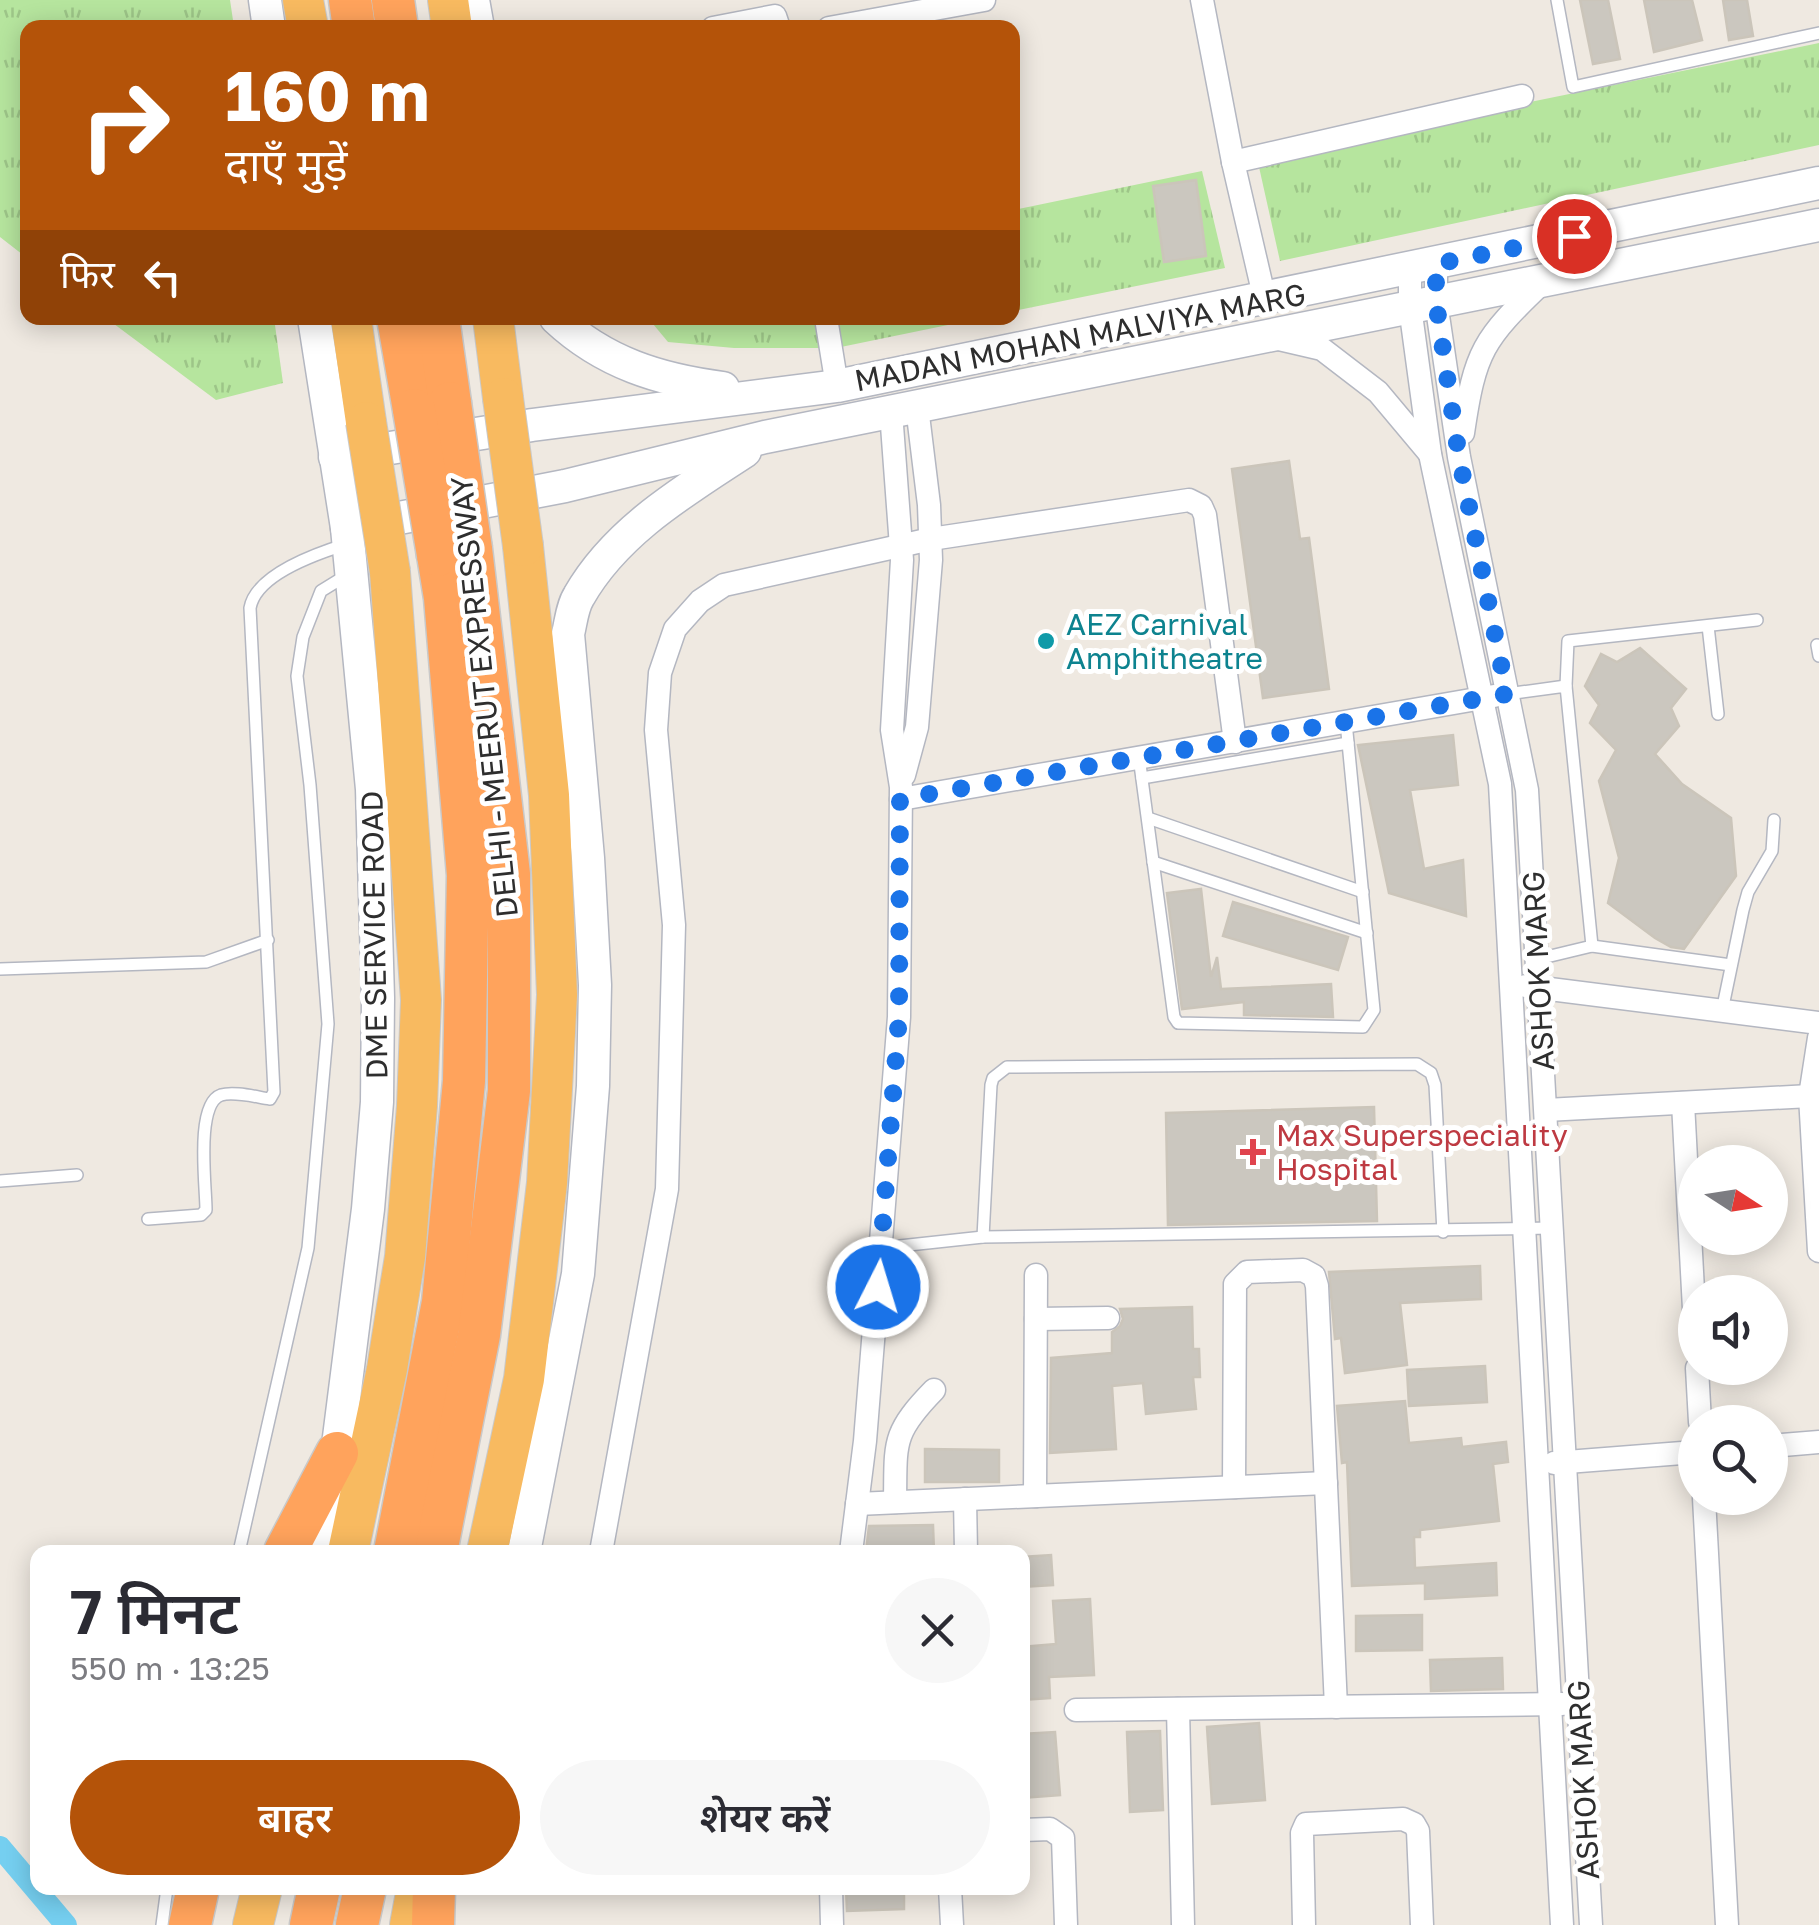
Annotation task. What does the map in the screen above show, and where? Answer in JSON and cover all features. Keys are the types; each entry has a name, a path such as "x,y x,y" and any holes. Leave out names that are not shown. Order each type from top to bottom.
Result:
{"highway":[{"path":"349,1545 387,1369 405,1257 418,1106 422,1000 390,572 352,325"},
{"name":"DELHI - MEERUT EXPRESSWAY","path":"401,325 432,406 509,874 510,1091 479,1335 437,1545"},
{"name":"DELHI - MEERUT EXPRESSWAY","path":"432,406 438,325"},
{"path":"488,1545 524,1379 548,1183 557,995 548,795 523,546 494,325"},
{"name":"DELHI - MEERUT EXPRESSWAY","path":"396,1545 443,1302 464,1082 468,875 445,598 455,552"},
{"path":"290,1545 368,1388 397,1306"},
{"path":"190,1925 196,1895"},
{"path":"254,1925 260,1895"},
{"path":"311,1925 317,1895"},
{"path":"357,1925 363,1895"},
{"path":"410,1925 416,1895"},
{"path":"433,1925 434,1895"}],"main road":[{"name":"MADAN MOHAN MALVIYA MARG","path":"335,457 532,425 837,386 1819,183"},
{"name":"MADAN MOHAN MALVIYA MARG","path":"348,548 566,486 765,437 1819,225"},
{"name":"DME SERVICE ROAD","path":"315,325 348,548 372,789 378,998 377,1102 368,1209 336,1452 319,1545"},
{"path":"564,325 596,351 622,364 677,382 772,394"},
{"path":"525,1545 578,1274 593,1086 595,985 588,858 568,634 576,599 604,562 656,510 765,437"}],"street":[{"path":"873,20 984,0"},
{"path":"1202,0 1265,300"},
{"path":"754,20 775,16 777,20"},
{"path":"1233,162 1522,96"},
{"name":"ASHOK MARG","path":"1423,267 1430,454 1500,784 1562,1925"},
{"path":"1459,457 1477,360 1498,324 1546,280"},
{"name":"ASHOK MARG","path":"1423,305 1459,457 1527,790 1591,1925"},
{"path":"827,325 837,386"},
{"path":"1266,336 1322,349 1378,392 1430,454"},
{"path":"901,793 917,728 931,539 904,409"},
{"path":"851,1545 899,1017 901,793 892,730 902,560 904,409"},
{"path":"603,1545 666,1189 674,925 656,730 660,674 675,630 700,600 724,585 931,539 1188,500 1196,502 1205,515 1234,742"},
{"path":"901,793 1141,768 1234,742 1281,744 1507,694"},
{"path":"1512,984 1819,1023"},
{"path":"1819,1038 1810,1096 1819,1251"},
{"path":"1546,1110 1810,1096"},
{"path":"1683,1102 1692,1275"},
{"path":"1234,1487 1236,1280 1247,1272 1303,1270 1316,1281 1336,1707"},
{"path":"1035,1496 1036,1275"},
{"path":"1036,1319 1108,1318"},
{"path":"895,1502 899,1434 908,1417 934,1390"},
{"path":"1788,1445 1819,1442"},
{"path":"1538,1462 1678,1453"},
{"path":"857,1504 1326,1483"},
{"path":"965,1499 966,1545"},
{"path":"1705,1515 1727,1925"},
{"path":"1076,1710 1578,1704"},
{"path":"1178,1709 1183,1925"},
{"path":"1304,1925 1302,1833 1306,1824 1403,1820 1414,1824 1418,1831 1422,1925"},
{"path":"1030,1830 1055,1830 1064,1838 1066,1925"},
{"path":"831,1895 832,1925"},
{"path":"950,1895 952,1925"}],"lane":[{"path":"1557,0 1572,87 1819,33"},
{"path":"148,1219 201,1215 206,1210 205,1119 210,1102 223,1094 270,1099 274,1092 252,598 287,568 313,554 348,548"},
{"path":"241,1545 308,1248 328,1024 310,785 297,676 304,637 322,591 348,548"},
{"path":"1592,946 1566,686 1568,641 1757,620"},
{"path":"1708,626 1718,714"},
{"path":"1507,694 1566,686"},
{"path":"1281,744 1141,768 1174,1017 1184,1025 1363,1027 1374,1010 1347,732"},
{"path":"1148,818 1363,892"},
{"path":"1722,1011 1748,892 1772,851 1774,820"},
{"path":"1153,862 1366,933"},
{"path":"0,969 206,962 268,940"},
{"path":"1538,960 1592,946 1731,965"},
{"path":"983,1238 993,1078 1007,1067 1026,1066 1417,1064 1432,1074 1435,1085 1443,1232"},
{"path":"0,1181 77,1175"},
{"path":"881,1248 983,1238 1552,1228"},
{"path":"162,1925 167,1895"}],"green space":[{"path":"0,0 230,0 233,20 20,20 20,253 0,237"},
{"path":"1819,43 1819,145 1280,261 1257,158"},
{"path":"1202,171 1225,268 1020,310 1020,209"},
{"path":"115,325 275,325 283,383 216,400"},
{"path":"654,325 948,325 836,348 734,348 668,342"}],"building":[{"path":"1580,0 1608,0 1620,59 1593,64"},
{"path":"1644,0 1692,0 1702,40 1654,52"},
{"path":"1723,0 1747,0 1753,36 1729,40"},
{"path":"1196,180 1206,256 1164,262 1153,186"},
{"path":"1289,461 1300,539 1309,538 1329,689 1263,698 1232,469"},
{"path":"1640,648 1686,689 1671,708 1679,726 1655,754 1682,784 1731,818 1736,876 1684,949 1655,938 1608,903 1619,858 1599,781 1616,750 1590,723 1599,705 1585,686 1601,654 1617,662"},
{"path":"1453,735 1458,785 1410,790 1424,869 1463,860 1466,916 1389,893 1358,745"},
{"path":"1201,889 1211,977 1217,957 1221,989 1331,984 1333,1017 1244,1015 1244,1002 1182,1009 1167,893"},
{"path":"1233,902 1348,937 1338,970 1223,936"},
{"path":"1374,1107 1377,1221 1168,1225 1166,1113"},
{"path":"1480,1266 1481,1299 1400,1303 1407,1365 1345,1373 1341,1338 1335,1339 1329,1272"},
{"path":"1192,1307 1193,1349 1199,1349 1200,1377 1193,1377 1196,1409 1146,1414 1143,1383 1112,1386 1116,1449 1050,1453 1051,1358 1112,1353 1112,1332 1123,1319 1120,1309"},
{"path":"1485,1366 1487,1402 1409,1406 1407,1370"},
{"path":"1405,1401 1409,1443 1461,1438 1462,1447 1506,1442 1508,1462 1493,1464 1499,1521 1420,1530 1420,1537 1414,1537 1415,1568 1496,1563 1497,1595 1425,1599 1425,1583 1352,1586 1347,1462 1342,1463 1337,1406"},
{"path":"925,1449 999,1450 999,1482 925,1482"},
{"path":"933,1525 934,1545 867,1545 869,1526"},
{"path":"1051,1555 1053,1585 1030,1586 1030,1556"},
{"path":"1090,1599 1094,1675 1049,1677 1050,1698 1030,1699 1030,1646 1056,1644 1053,1601"},
{"path":"1422,1615 1422,1650 1356,1651 1356,1616"},
{"path":"1502,1658 1503,1689 1431,1691 1430,1660"},
{"path":"1259,1723 1265,1800 1212,1804 1207,1727"},
{"path":"1160,1731 1163,1810 1130,1812 1127,1732"},
{"path":"1055,1732 1060,1795 1030,1797 1030,1734"},
{"path":"846,1895 904,1895 904,1909 847,1911"}],"waterway":[{"path":"0,1847 30,1882"},
{"path":"41,1895 66,1925"}],"place":[{"name":"AEZ Carnival Amphitheatre","path":"1046,641"},
{"name":"Max Superspeciality Hospital","path":"1253,1152"}],"route":[{"path":"878,1287 899,1017 900,799 1507,694 1459,457 1436,302 1436,264 1574,236"}]}
